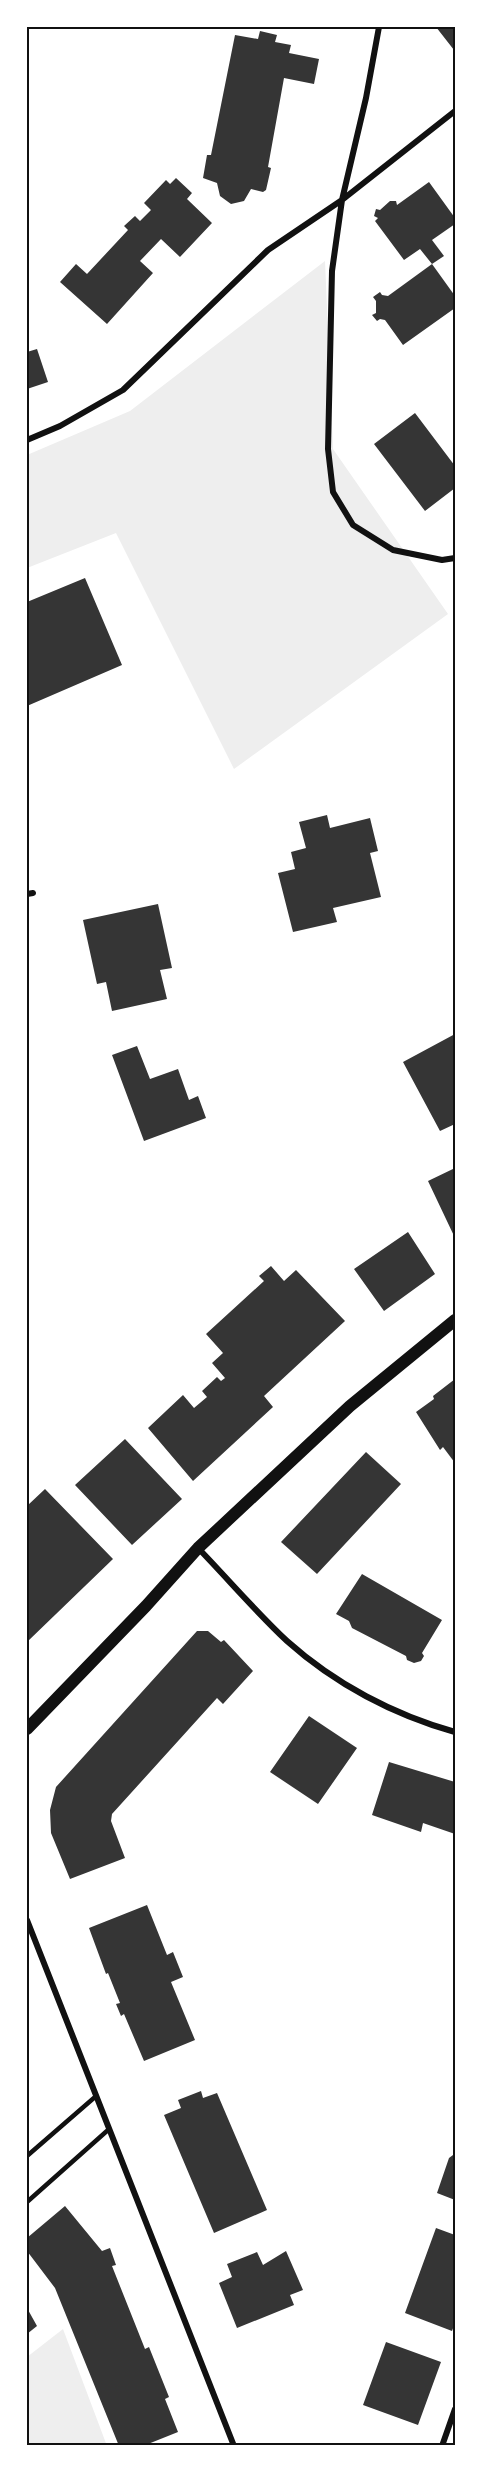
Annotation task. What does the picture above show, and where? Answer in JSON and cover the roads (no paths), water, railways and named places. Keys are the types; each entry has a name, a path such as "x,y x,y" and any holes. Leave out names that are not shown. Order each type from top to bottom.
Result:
{"main road":[{"path":"27,1729 146,1606 198,1548 350,1406 455,1320"}],"street":[{"path":"379,27 366,98 342,200 332,271 328,448 333,492 353,525 393,550 442,560 455,558"},
{"path":"27,440 60,426 123,390 268,250 342,200 455,111"},
{"path":"198,1548 287,1640 326,1672 372,1700 455,1732"},
{"path":"27,1920 234,2446"},
{"path":"442,2446 455,2409"}],"lane":[{"path":"27,2156 95,2097"},
{"path":"27,2202 108,2130"}]}
